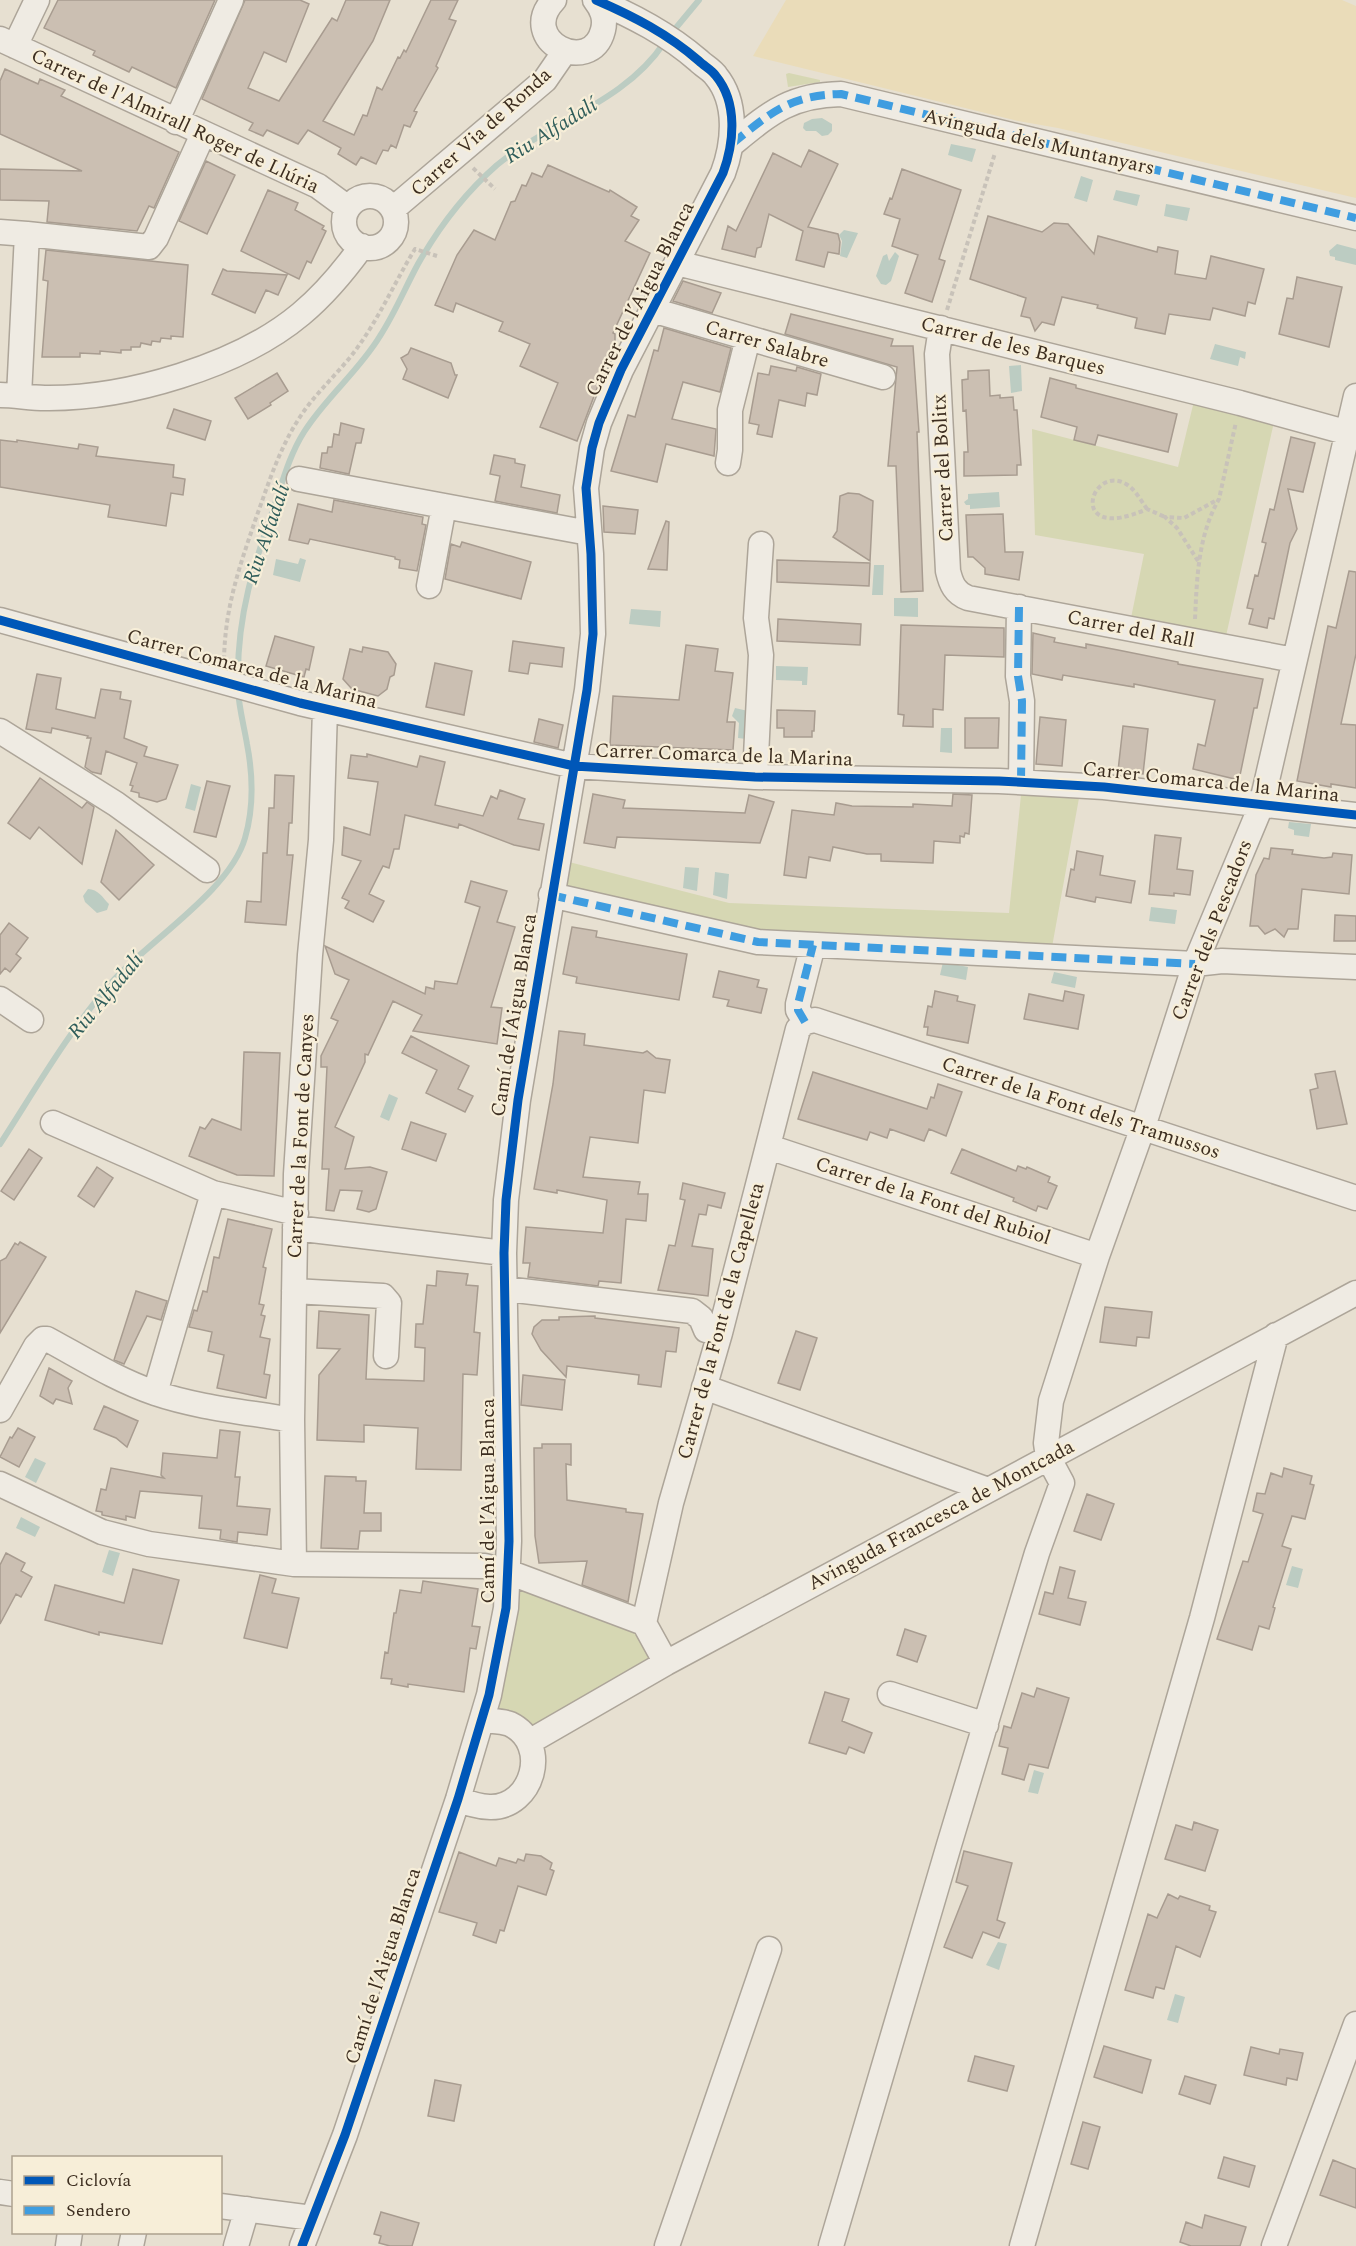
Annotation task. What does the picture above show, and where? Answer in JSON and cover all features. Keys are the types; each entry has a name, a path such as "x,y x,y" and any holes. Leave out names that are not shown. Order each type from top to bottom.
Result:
{"street":[{"path":"8,42 37,0"},
{"path":"176,122 231,0"},
{"path":"554,0 548,6 544,16 544,27 553,44 565,51 580,52 589,49 621,19"},
{"name":"Carrer de l’Aigua Blanca","path":"574,766 587,690 593,634 586,488 599,423 621,370 723,173 732,144 731,116 724,89 716,76 683,47 653,28 621,19 595,0"},
{"name":"Carrer de l'Almirall Roger de Llúria","path":"8,42 203,135 318,186 348,207"},
{"name":"Carrer Via de Ronda","path":"393,209 545,80 565,51"},
{"name":"Avinguda dels Muntanyars","path":"732,144 777,109 791,102 818,95 841,94 1356,218"},
{"path":"0,232 149,247 156,238 203,135"},
{"path":"371,196 387,202 393,209 395,229 388,240 375,247 362,246 350,237 345,227 348,207 362,197 371,196"},
{"path":"27,234 10,395 45,398 113,392 162,381 224,360 272,334 300,315 332,284 362,246"},
{"name":"Carrer de les Barques","path":"677,263 1352,433"},
{"name":"Carrer Salabre","path":"652,310 883,377"},
{"name":"Carrer del Bolitx","path":"941,328 937,354 948,571 951,585 962,596 968,598"},
{"path":"728,463 731,444 730,410 748,338"},
{"name":"Carrer dels Pescadors","path":"1049,1457 1046,1443 1051,1401 1097,1256 1143,1127 1195,964 1261,806 1294,660 1352,433 1356,396"},
{"path":"299,479 589,533"},
{"path":"429,586 444,506"},
{"path":"755,777 761,655 756,618 761,544"},
{"name":"Carrer del Rall","path":"968,598 1294,660"},
{"path":"1019,607 1018,676 1022,701 1021,782"},
{"name":"Carrer Comarca de la Marina","path":"0,620 300,703 574,766 755,777 1021,782 1104,786 1261,806 1356,815"},
{"name":"Carrer de la Font de Canyes","path":"294,1564 292,1420 296,1174 321,840 325,709"},
{"path":"0,731 116,804 207,870"},
{"name":"Camí de l’Aigua Blanca","path":"302,2246 345,2135 458,1799 483,1720 506,1608 508,1572 504,1253 509,1165 551,895 574,766"},
{"path":"551,895 750,941 1195,964 1222,961 1356,967"},
{"path":"805,1023 798,1010 798,1005 813,945"},
{"path":"0,999 31,1020"},
{"name":"Carrer de la Font dels Tramussos","path":"805,1023 815,1020 1356,1198"},
{"name":"Carrer de la Font de la Capelleta","path":"644,1623 671,1503 720,1333 798,1029 805,1023"},
{"path":"53,1123 213,1193 295,1221 504,1253"},
{"name":"Carrer de la Font del Rubiol","path":"769,1147 1097,1256"},
{"path":"155,1393 213,1193"},
{"path":"506,1289 692,1311 701,1318 706,1330 720,1333"},
{"path":"294,1291 383,1296 389,1303 386,1356"},
{"name":"Avinguda Francesca de Montcada","path":"529,1742 666,1663 1356,1293"},
{"path":"1022,2246 1199,1629 1276,1335"},
{"path":"0,1410 36,1346 43,1339 47,1339 110,1373 155,1393 292,1420"},
{"path":"704,1387 988,1490"},
{"path":"831,2246 1037,1553 1062,1483 1049,1457"},
{"path":"0,1484 82,1523 122,1538 149,1544 294,1564 485,1566 508,1572 644,1623 666,1663"},
{"path":"890,1694 986,1725"},
{"path":"458,1799 491,1808 506,1804 519,1797 528,1785 533,1771 533,1756 529,1742 520,1731 509,1724 483,1720"},
{"path":"667,2246 769,1948"},
{"path":"1274,2246 1356,2024"},
{"path":"222,2206 312,2218"},
{"path":"236,2246 247,2209"}],"path":[{"path":"941,328 1002,133"},
{"path":"470,166 495,189"},
{"path":"415,249 437,256"},
{"path":"1193,640 1198,562 1204,533 1218,499 1240,403"},
{"path":"1147,509 1123,519 1109,520 1099,515 1094,509 1092,500 1094,492 1109,482 1118,481 1127,484 1135,491 1147,509 1165,517 1178,528 1198,562"},
{"path":"1165,517 1185,518 1208,507 1218,499"}],"green space":[{"path":"786,74 820,80 820,82 788,87"},
{"path":"1194,401 1274,422 1226,636 1131,618 1144,554 1035,535 1032,429 1178,467"},
{"path":"1021,795 1079,798 1052,947 762,936 564,891 569,862 729,903 1009,913"},
{"path":"510,1575 642,1624 663,1662 530,1739 487,1717"}],"sand":[{"path":"786,0 1342,0 1356,6 1356,198 1058,128 1018,121 753,56"}],"shaded area":[{"path":"822,118 832,124 832,131 828,135 822,136 816,131 806,131 803,128 804,123"},
{"path":"951,144 976,149 972,162 948,155"},
{"path":"1081,176 1093,180 1087,202 1074,198"},
{"path":"1116,190 1140,195 1137,206 1113,200"},
{"path":"1166,204 1190,208 1187,221 1164,216"},
{"path":"844,230 858,233 847,258 840,256 842,241 839,235"},
{"path":"1337,244 1356,249 1356,265 1335,260 1335,257 1330,256 1329,251"},
{"path":"895,252 899,256 891,281 886,285 881,284 876,276 883,256 887,254 889,261"},
{"path":"1215,344 1246,352 1245,359 1240,357 1238,366 1210,359"},
{"path":"1021,365 1022,391 1011,393 1009,366"},
{"path":"999,492 1000,507 970,509 970,505 964,502 968,499 968,494"},
{"path":"300,558 306,560 300,582 273,575 276,559 298,564"},
{"path":"874,565 884,565 883,595 872,595"},
{"path":"894,598 918,598 918,617 894,616"},
{"path":"631,609 661,611 660,627 629,624"},
{"path":"776,666 808,667 807,685 802,685 802,681 776,680"},
{"path":"735,708 748,711 746,739 738,738 739,723 732,716"},
{"path":"941,728 952,728 952,753 940,752"},
{"path":"191,784 201,787 195,811 185,808"},
{"path":"1289,822 1311,824 1309,837 1294,835 1294,830 1288,828"},
{"path":"685,867 699,868 697,891 683,888"},
{"path":"715,872 729,874 727,899 713,895"},
{"path":"88,889 95,890 109,904 107,910 97,913 85,902 83,896"},
{"path":"1151,907 1177,910 1175,924 1149,921"},
{"path":"943,962 968,967 966,980 940,975"},
{"path":"1054,972 1077,977 1075,988 1051,983"},
{"path":"389,1094 398,1098 389,1121 380,1117"},
{"path":"35,1458 46,1463 36,1483 25,1477"},
{"path":"21,1517 40,1527 35,1537 16,1528"},
{"path":"109,1550 120,1553 113,1576 102,1572"},
{"path":"1292,1566 1303,1569 1298,1588 1286,1585"},
{"path":"1034,1770 1044,1773 1038,1794 1028,1792"},
{"path":"998,1942 1007,1944 999,1970 986,1965"},
{"path":"1175,1994 1185,1997 1178,2023 1167,2020"}],"building":[{"path":"58,0 215,0 176,88 132,67 129,72 93,55 95,51 44,28"},
{"path":"245,0 300,0 309,4 286,62 264,52 248,88 279,101 332,18 337,21 346,0 390,0 373,41 323,121 354,135 363,115 367,116 377,87 382,90 398,57 400,58 404,50 406,52 431,0 458,0 449,19 456,21 436,66 438,68 414,111 417,112 410,127 404,125 396,148 391,145 388,151 383,150 376,164 361,157 356,165 338,154 341,148 308,130 298,144 267,130 263,136 249,130 253,123 202,99"},
{"path":"5,69 38,84 40,79 65,90 61,96 179,152 154,208 149,206 137,231 47,222 49,201 0,200 0,169 82,171 0,134 0,81"},
{"path":"809,150 838,164 808,227 838,234 839,254 828,252 824,267 796,260 803,231 769,214 761,247 757,248 755,257 722,249 728,226 736,231 773,153 801,167"},
{"path":"206,161 235,175 207,234 179,221"},
{"path":"548,165 609,192 610,190 637,207 631,216 639,220 625,241 650,253 613,333 615,341 577,441 540,427 558,383 520,366 530,344 499,331 503,322 456,303 453,312 435,305 457,255 474,230 495,240 511,202 515,201 522,185 526,186 532,173 542,177"},
{"path":"902,169 961,190 939,259 945,261 932,302 905,293 918,255 892,246 900,219 884,214 890,198 892,199"},
{"path":"268,190 298,203 295,210 324,226 322,229 326,231 311,263 307,261 299,279 241,251"},
{"path":"988,216 1042,232 1054,223 1068,224 1094,254 1098,236 1157,252 1158,247 1178,251 1175,274 1206,279 1211,256 1264,269 1255,304 1248,302 1245,316 1213,308 1210,320 1169,314 1165,334 1135,328 1137,318 1097,308 1098,305 1062,297 1054,325 1042,322 1035,331 1030,318 1021,316 1026,298 970,279"},
{"path":"46,250 188,265 183,337 161,338 160,342 152,341 151,345 141,343 140,347 121,350 121,353 100,351 100,354 80,353 80,357 42,357 48,281 43,280"},
{"path":"223,269 287,275 278,295 266,290 255,313 212,294"},
{"path":"1297,277 1342,287 1329,347 1279,334 1287,298 1293,299"},
{"path":"683,281 721,293 712,313 673,301"},
{"path":"791,314 893,339 891,346 913,346 919,432 917,432 923,591 901,592 896,466 888,466 897,367 785,334"},
{"path":"664,328 731,348 720,392 683,382 672,419 716,429 714,456 666,444 657,482 611,471 628,415 635,417 654,350 658,351"},
{"path":"411,348 451,363 457,375 448,398 403,379 407,369 401,358 408,354"},
{"path":"771,366 796,371 797,367 821,374 817,395 807,393 805,406 779,400 772,437 757,434 759,425 749,423 758,373 769,375"},
{"path":"989,370 990,396 1013,397 1014,410 1017,410 1021,465 1017,465 1017,475 964,476 964,452 968,452 962,380 968,379 968,371"},
{"path":"277,373 288,391 248,419 235,398"},
{"path":"1050,378 1076,385 1076,388 1177,414 1168,452 1098,435 1095,445 1074,440 1077,427 1041,417"},
{"path":"174,409 211,421 205,440 167,428"},
{"path":"341,423 364,429 361,443 356,443 349,474 320,468 322,453 327,453 328,447 332,447 334,434 339,435"},
{"path":"1291,437 1315,443 1303,492 1288,489 1297,529 1290,543 1274,619 1269,618 1267,628 1249,624 1253,609 1247,608 1255,575 1258,576 1266,543 1262,542 1270,509 1274,510"},
{"path":"0,440 17,442 17,440 78,449 79,444 98,447 96,456 174,465 173,477 185,479 183,495 171,493 166,526 108,517 110,505 0,487"},
{"path":"494,455 515,459 515,463 525,465 521,487 560,495 557,513 495,501 500,476 490,474"},
{"path":"848,493 859,494 873,501 870,561 833,537 837,531 840,496"},
{"path":"334,500 423,517 422,524 426,525 417,571 399,568 400,560 395,557 310,539 308,544 289,540 298,504 332,512"},
{"path":"603,506 638,510 635,534 604,532"},
{"path":"1003,514 1005,552 1023,552 1019,580 985,574 985,568 973,557 968,557 966,515"},
{"path":"666,521 669,522 667,570 648,569"},
{"path":"462,542 531,562 521,599 445,579 451,544 460,547"},
{"path":"777,560 870,563 869,586 777,582"},
{"path":"1349,571 1356,572 1356,654 1341,724 1356,725 1356,788 1331,784 1331,787 1297,781 1328,626 1336,628"},
{"path":"778,619 861,624 860,645 777,641"},
{"path":"901,625 1004,628 1004,657 945,655 943,710 933,709 933,727 903,726 904,715 898,714"},
{"path":"1033,633 1055,638 1054,642 1086,648 1086,644 1263,679 1257,708 1254,708 1239,780 1193,769 1198,744 1205,746 1215,700 1134,684 1134,687 1063,675 1062,680 1032,674"},
{"path":"275,636 314,647 309,670 306,669 304,677 266,666"},
{"path":"513,641 564,648 562,667 530,663 528,674 509,671"},
{"path":"686,645 718,649 715,671 733,673 727,722 735,722 733,750 610,745 613,696 679,700"},
{"path":"363,647 388,652 396,664 394,675 390,677 387,689 378,696 352,689 343,679 350,649 362,652"},
{"path":"435,663 472,671 464,715 426,707"},
{"path":"37,674 61,678 56,709 95,718 101,689 121,692 120,699 131,701 124,738 147,747 144,756 178,765 166,799 157,802 139,797 139,793 131,791 133,786 130,785 137,763 106,751 101,774 85,767 91,738 87,738 88,736 52,728 51,733 26,729"},
{"path":"777,710 815,711 812,737 784,737 784,728 777,728"},
{"path":"1040,717 1066,720 1062,766 1036,764"},
{"path":"965,718 999,718 998,748 965,748"},
{"path":"539,719 563,725 558,748 534,742"},
{"path":"1123,726 1148,729 1143,774 1118,771"},
{"path":"367,754 417,767 420,756 445,762 435,805 483,816 491,796 497,799 500,790 525,799 518,819 544,824 539,850 514,845 459,824 458,828 405,815 399,849 394,849 389,868 383,866 369,894 384,901 373,922 345,908 349,901 342,898 361,861 342,855 344,827 370,835 378,782 348,778 351,755 367,757"},
{"path":"275,775 294,776 292,823 289,823 287,855 293,855 286,925 245,922 247,901 261,902 263,853 267,853 269,808 274,808"},
{"path":"40,778 82,808 87,802 94,807 82,864 39,827 30,839 8,823"},
{"path":"207,781 230,786 216,837 194,832"},
{"path":"593,794 625,800 623,808 745,813 749,795 774,802 760,843 617,837 615,848 584,843"},
{"path":"953,794 972,795 969,834 965,833 964,837 960,836 960,843 934,841 933,863 881,861 881,854 867,854 833,847 830,861 809,857 806,878 784,875 792,810 834,815 836,803 852,806 913,807 913,804 952,806"},
{"path":"116,830 154,865 119,900 101,882"},
{"path":"1155,835 1181,838 1177,869 1193,871 1190,895 1149,894"},
{"path":"1271,848 1293,850 1292,854 1324,858 1332,857 1333,853 1352,855 1349,894 1302,889 1298,929 1288,929 1284,937 1275,929 1265,934 1258,926 1250,926 1256,875 1264,858 1269,859"},
{"path":"1077,851 1103,856 1100,875 1135,881 1131,903 1096,897 1095,902 1066,896"},
{"path":"471,881 507,891 497,922 515,927 491,1007 502,1008 497,1044 413,1031 422,1015 393,1001 368,1055 365,1054 365,1062 335,1127 354,1137 345,1169 370,1167 387,1172 376,1209 369,1212 357,1209 362,1191 340,1190 334,1211 326,1210 329,1169 322,1169 327,1067 321,1067 321,1056 338,1021 331,1018 349,980 335,974 325,946 425,994 426,987 434,989 435,981 457,984 480,907 465,902"},
{"path":"1335,915 1356,916 1356,941 1334,941"},
{"path":"9,923 28,938 16,954 21,958 10,972 5,968 0,974 0,935"},
{"path":"572,927 597,931 596,937 687,954 679,1000 576,983 577,977 563,974"},
{"path":"719,971 759,980 757,987 767,989 761,1013 727,1006 729,1000 713,997"},
{"path":"935,991 958,996 957,1001 975,1005 968,1043 927,1035 928,1027 924,1027 928,1006 932,1007"},
{"path":"1065,991 1084,995 1078,1029 1024,1019 1029,994 1063,1001"},
{"path":"559,1031 585,1034 584,1045 643,1053 647,1051 656,1058 670,1060 665,1093 644,1090 638,1143 590,1137 583,1177 640,1182 638,1194 648,1194 646,1221 626,1219 621,1283 599,1281 598,1286 528,1277 530,1263 523,1263 526,1227 603,1233 607,1200 557,1190 557,1193 534,1189 553,1084"},
{"path":"411,1036 469,1066 458,1089 473,1096 465,1112 426,1093 437,1070 402,1053"},
{"path":"244,1052 280,1053 274,1176 237,1175 189,1156 200,1127 205,1129 212,1119 241,1130"},
{"path":"1335,1071 1347,1124 1317,1129 1310,1090 1318,1088 1315,1074"},
{"path":"813,1072 927,1109 931,1097 934,1098 938,1084 962,1092 946,1136 929,1129 924,1141 890,1129 887,1138 870,1132 867,1140 798,1119"},
{"path":"411,1122 446,1134 436,1161 402,1149"},
{"path":"29,1149 42,1158 14,1200 1,1191"},
{"path":"962,1149 1016,1171 1018,1166 1026,1169 1027,1167 1050,1177 1048,1182 1057,1186 1047,1209 1038,1206 1036,1211 1013,1201 1014,1198 951,1173"},
{"path":"97,1167 113,1178 94,1207 78,1196"},
{"path":"683,1183 725,1193 721,1208 708,1205 706,1215 699,1214 692,1246 713,1249 708,1296 658,1290 669,1245 675,1246 685,1200 680,1199"},
{"path":"228,1219 272,1229 263,1267 266,1268 259,1304 264,1305 261,1315 265,1316 260,1337 270,1339 264,1374 270,1375 266,1398 217,1388 224,1355 208,1351 212,1332 189,1327 203,1291 207,1292 214,1257 219,1258"},
{"path":"20,1242 46,1257 0,1333 0,1261 6,1258 15,1243 18,1245"},
{"path":"437,1271 468,1274 466,1285 478,1286 474,1332 480,1333 477,1375 463,1374 461,1470 416,1469 418,1428 364,1425 364,1442 317,1440 319,1375 340,1349 317,1348 319,1311 369,1315 366,1379 424,1381 425,1348 415,1347 416,1324 423,1324 427,1285 436,1286"},
{"path":"136,1291 167,1301 161,1320 147,1316 124,1364 114,1360"},
{"path":"1105,1307 1152,1312 1149,1338 1137,1337 1136,1346 1100,1342"},
{"path":"595,1316 595,1318 679,1328 676,1352 666,1351 661,1387 638,1384 639,1375 567,1366 566,1377 541,1350 532,1334 534,1327 542,1320"},
{"path":"796,1331 817,1338 800,1390 778,1383"},
{"path":"49,1368 72,1381 68,1388 72,1404 56,1399 53,1404 40,1396"},
{"path":"523,1375 565,1380 562,1410 521,1405"},
{"path":"104,1406 138,1421 127,1447 116,1438 94,1429"},
{"path":"18,1428 35,1437 19,1467 0,1457 10,1437 12,1438"},
{"path":"220,1430 240,1432 235,1477 240,1477 237,1506 270,1509 267,1535 238,1532 237,1542 220,1539 221,1530 199,1528 202,1496 140,1491 135,1518 126,1516 126,1520 102,1515 102,1512 96,1511 101,1489 106,1490 111,1468 164,1478 161,1475 163,1453 217,1458"},
{"path":"542,1444 571,1444 571,1465 566,1464 567,1500 626,1509 626,1512 643,1514 628,1602 582,1585 587,1561 539,1563 535,1536 534,1448 542,1448"},
{"path":"1284,1468 1312,1476 1310,1484 1314,1485 1305,1519 1292,1516 1282,1546 1291,1549 1273,1607 1275,1608 1269,1629 1259,1626 1252,1650 1217,1639 1243,1561 1248,1562 1263,1514 1253,1511 1257,1493 1265,1494 1271,1473 1282,1477"},
{"path":"325,1476 356,1477 356,1481 366,1481 364,1513 381,1513 381,1531 360,1531 358,1549 321,1548"},
{"path":"1087,1494 1114,1504 1101,1540 1074,1531"},
{"path":"6,1553 25,1563 21,1571 32,1577 21,1597 16,1594 0,1624 0,1565"},
{"path":"1060,1567 1075,1571 1068,1598 1086,1602 1080,1625 1039,1614 1045,1592 1053,1594"},
{"path":"133,1569 179,1580 162,1644 99,1632 99,1635 45,1620 55,1585 124,1603"},
{"path":"260,1575 276,1579 272,1593 299,1598 287,1648 244,1638"},
{"path":"423,1581 478,1589 472,1626 480,1627 476,1649 470,1648 464,1692 408,1684 408,1687 391,1684 392,1679 381,1678 400,1590 421,1593"},
{"path":"905,1629 926,1636 917,1662 897,1655"},
{"path":"1037,1688 1069,1698 1048,1768 1029,1764 1024,1780 1002,1774 1008,1748 999,1746 1004,1726 1011,1728 1022,1693 1034,1697"},
{"path":"825,1692 849,1699 842,1721 872,1733 864,1753 849,1747 846,1754 809,1743"},
{"path":"1194,1822 1218,1830 1205,1871 1165,1859 1176,1825 1192,1830"},
{"path":"964,1851 1012,1863 997,1920 1005,1923 999,1938 983,1932 972,1958 944,1947 968,1886 956,1882"},
{"path":"459,1852 496,1866 499,1858 516,1863 518,1859 524,1861 526,1854 541,1856 552,1863 550,1869 554,1871 546,1895 518,1886 504,1931 500,1930 496,1943 473,1935 477,1923 439,1912"},
{"path":"1168,1894 1178,1899 1180,1896 1210,1906 1209,1910 1216,1912 1200,1957 1176,1946 1164,1989 1156,1987 1153,1998 1125,1990 1148,1914 1157,1918"},
{"path":"1104,2046 1151,2060 1142,2093 1094,2077"},
{"path":"1251,2047 1279,2054 1280,2049 1303,2053 1297,2080 1287,2078 1286,2085 1244,2075"},
{"path":"975,2056 1014,2066 1007,2091 968,2081"},
{"path":"1185,2076 1216,2085 1210,2104 1179,2094"},
{"path":"435,2080 461,2085 454,2121 428,2116"},
{"path":"1083,2122 1100,2127 1088,2169 1071,2164"},
{"path":"1224,2157 1255,2166 1249,2187 1218,2178"},
{"path":"1333,2160 1356,2169 1356,2208 1320,2195"},
{"path":"381,2212 419,2223 412,2246 390,2246 379,2243 381,2236 374,2234"},
{"path":"1205,2215 1246,2227 1240,2246 1191,2246 1180,2242 1186,2222 1202,2228"}],"waterway":[{"name":"Riu Alfadalí","path":"670,35 699,0"},
{"name":"Riu Alfadalí","path":"238,680 240,634 248,590 287,467 304,432 322,407 372,349 426,250 453,211 474,187 497,165 518,150 586,110 629,81 664,43"},
{"name":"Riu Alfadalí","path":"0,1144 52,1062 95,1002 127,967 206,896 236,858 248,826 252,791 249,756 238,690"}],"marked path":[{"path":"732,144 758,123 794,102 823,95 841,94 1356,218"},
{"path":"1019,607 1018,676 1022,701 1021,782"},
{"path":"551,895 758,942 1195,964"},
{"path":"805,1022 798,1010 798,1004 813,945"}],"cycle path":[{"path":"302,2246 345,2135 458,1799 489,1695 506,1608 509,1541 504,1253 506,1200 518,1100 587,690 593,634 591,554 586,488 592,448 599,423 621,370 723,173 730,149 731,111 728,98 716,76 663,34 596,0"},
{"path":"0,620 300,703 574,766 755,777 999,781 1104,787 1356,815"}]}
